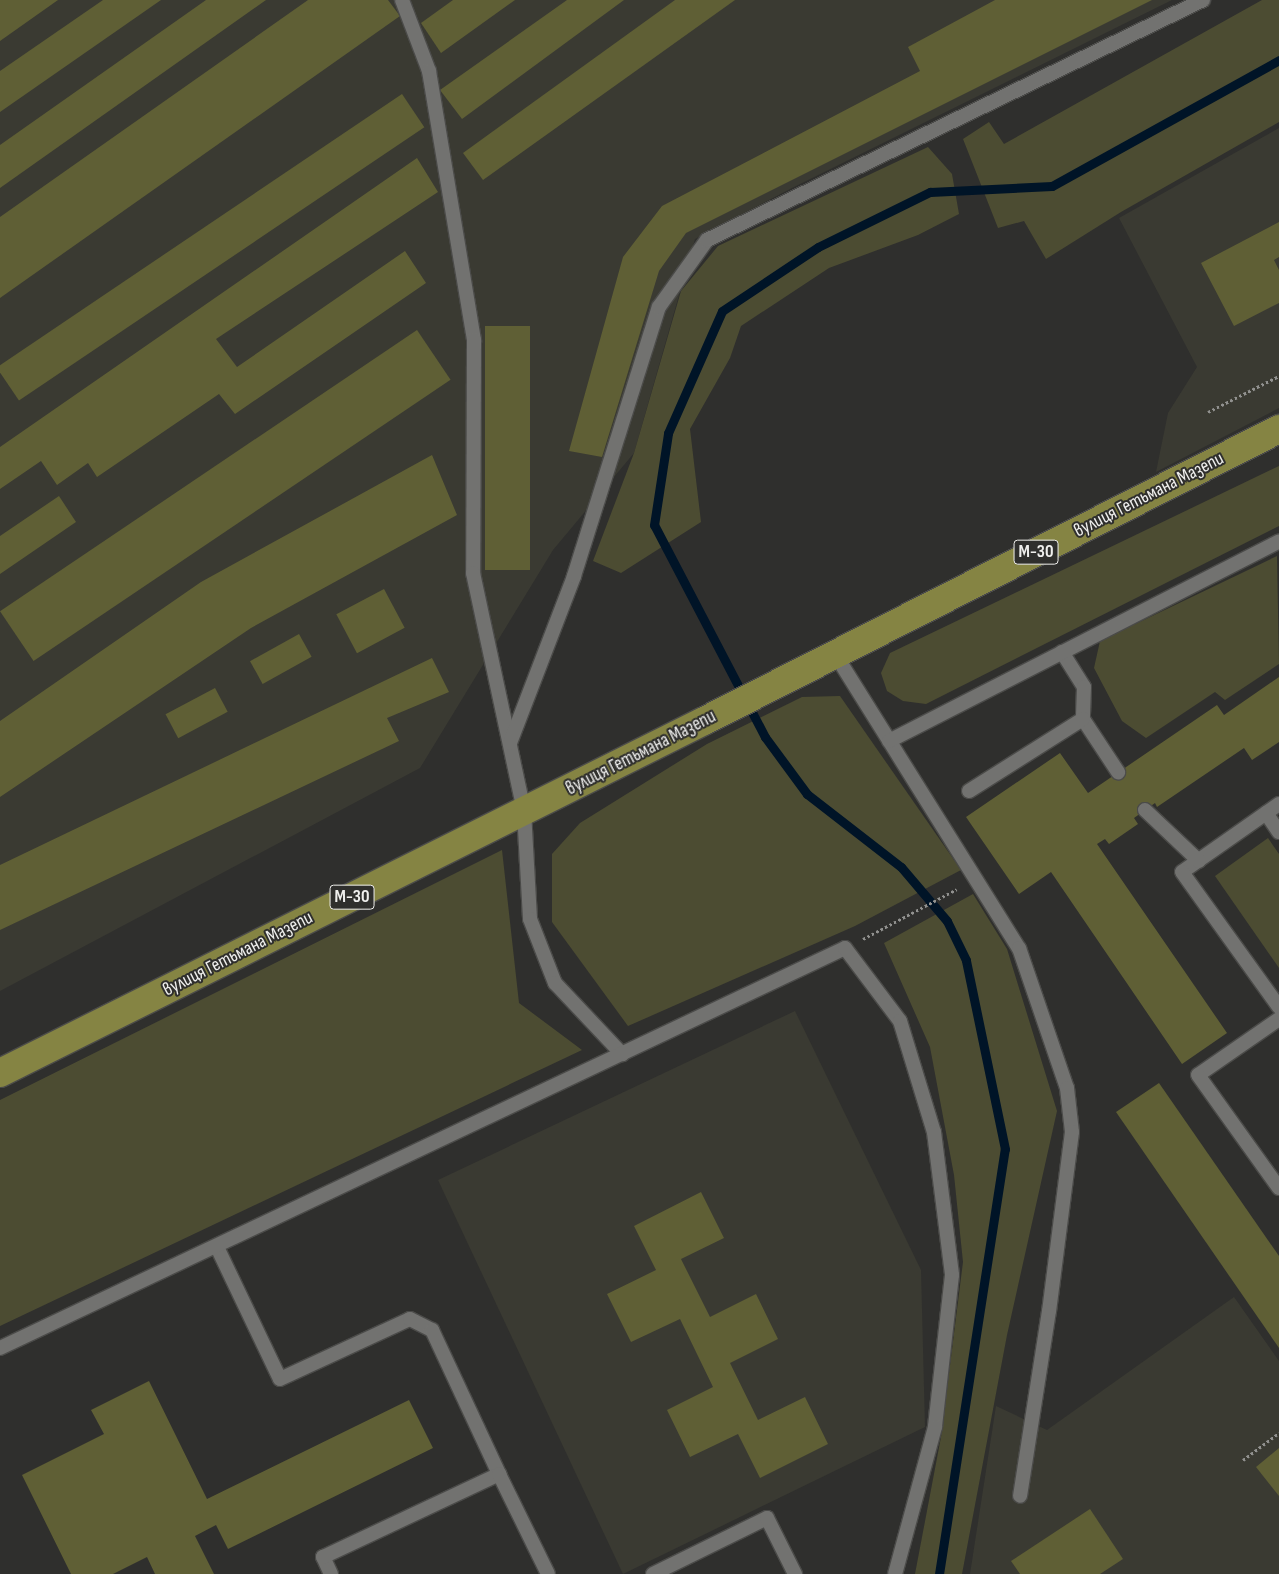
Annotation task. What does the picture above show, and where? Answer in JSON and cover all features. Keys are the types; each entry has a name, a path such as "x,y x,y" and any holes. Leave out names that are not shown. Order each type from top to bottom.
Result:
{"highway":[{"name":"вулиця Гетьмана Мазепи","path":"0,1073 794,676 1279,429"}],"lane":[{"path":"402,0 429,71 474,340 473,573 524,811 530,919 555,983 622,1054"},
{"path":"510,744 574,576 659,307 707,240 1203,0"},
{"path":"889,741 1279,541"},
{"path":"1062,652 1084,688 1083,719 1118,772"},
{"path":"836,654 1020,948 1067,1088 1072,1132 1049,1311 1020,1496"},
{"path":"970,791 1083,719"},
{"path":"1279,804 1182,872 1279,1007"},
{"path":"1145,810 1199,861"},
{"path":"1266,813 1279,832"},
{"path":"0,1348 217,1247 845,948 900,1021 934,1132 952,1275 935,1427 895,1574"},
{"path":"1279,1018 1198,1075 1279,1188"},
{"path":"217,1247 280,1379 410,1319 432,1330 548,1574"},
{"path":"331,1574 323,1557 499,1474"},
{"path":"653,1574 767,1518 795,1574"}],"path":[{"path":"1208,412 1279,376"},
{"path":"845,948 902,921 958,889"},
{"path":"1242,1460 1279,1433"}],"shaded area":[{"path":"0,0 1172,0 792,188 695,239 634,453 553,550 420,768 0,991"},
{"path":"1279,128 1279,408 1156,472 1168,413 1197,367 1119,218"},
{"path":"795,1011 921,1270 925,1427 623,1574 438,1180"},
{"path":"1234,1297 1279,1361 1279,1574 970,1574 996,1406 1047,1430"}],"green space":[{"path":"1262,0 1279,0 1279,122 1121,212 1046,259 1024,221 998,228 963,139 989,122 1004,144"},
{"path":"928,147 952,174 959,214 918,235 829,268 741,326 730,358 690,429 701,522 621,573 593,561 634,453 681,291 718,246"},
{"path":"1279,466 1279,526 926,704 903,701 887,691 881,673 890,653"},
{"path":"1277,556 1279,664 1225,700 1215,692 1146,738 1122,721 1094,668 1100,641"},
{"path":"840,696 961,870 855,926 628,1026 552,922 552,854 580,823 707,744 802,697"},
{"path":"1268,838 1279,854 1279,968 1215,876"},
{"path":"502,850 519,1003 582,1050 0,1326 0,1100"},
{"path":"973,894 1007,949 1057,1111 1007,1335 962,1574 915,1574 941,1437 963,1262 954,1175 930,1047 884,943"}],"building":[{"path":"0,0 58,0 0,41"},
{"path":"103,0 161,0 0,112 0,71"},
{"path":"206,0 266,0 0,188 0,145"},
{"path":"308,0 388,0 400,16 0,298 0,217"},
{"path":"453,0 515,0 441,53 421,23"},
{"path":"567,0 624,0 462,119 440,90"},
{"path":"675,0 735,0 483,180 463,153"},
{"path":"995,0 1152,0 686,233 659,271 602,457 569,451 623,257 662,206 920,71 908,47"},
{"path":"402,94 424,127 19,401 0,372 0,365"},
{"path":"417,158 438,192 216,339 237,367 405,251 426,283 235,414 219,394 97,477 88,463 57,485 41,461 0,489 0,447"},
{"path":"1279,222 1279,257 1274,260 1279,270 1279,303 1234,326 1201,263"},
{"path":"485,326 530,326 530,570 485,570"},
{"path":"417,330 451,380 34,661 0,611"},
{"path":"432,455 457,515 251,628 0,797 0,721 201,582"},
{"path":"59,496 76,522 0,574 0,536"},
{"path":"384,589 405,628 357,653 336,614"},
{"path":"299,634 312,657 263,684 250,661"},
{"path":"432,658 449,692 387,718 399,741 0,930 0,865"},
{"path":"1279,677 1279,742 1252,760 1244,748 1157,807 1155,803 1134,818 1138,824 1109,844 1105,839 1097,844 1227,1033 1182,1064 1051,872 1019,894 966,817 1060,753 1088,793 1217,705 1224,715"},
{"path":"215,688 228,712 178,738 166,714"},
{"path":"1159,1083 1279,1256 1279,1348 1116,1112"},
{"path":"701,1192 724,1238 681,1259 710,1317 756,1294 778,1339 730,1363 758,1420 805,1397 828,1444 760,1478 738,1434 690,1457 667,1410 713,1387 680,1319 631,1342 607,1294 656,1270 634,1226"},
{"path":"149,1381 207,1499 409,1400 433,1448 228,1549 216,1525 195,1536 214,1574 155,1574 147,1557 113,1574 71,1574 22,1475 104,1434 91,1410"},
{"path":"1279,1448 1279,1496 1256,1467"},
{"path":"1090,1509 1123,1559 1100,1574 1020,1574 1011,1561"}],"waterway":[{"path":"939,1574 1005,1149 966,960 947,921 901,867 807,794 765,737 654,525 668,433 722,311 818,247 930,192 1052,186 1279,60"}]}
